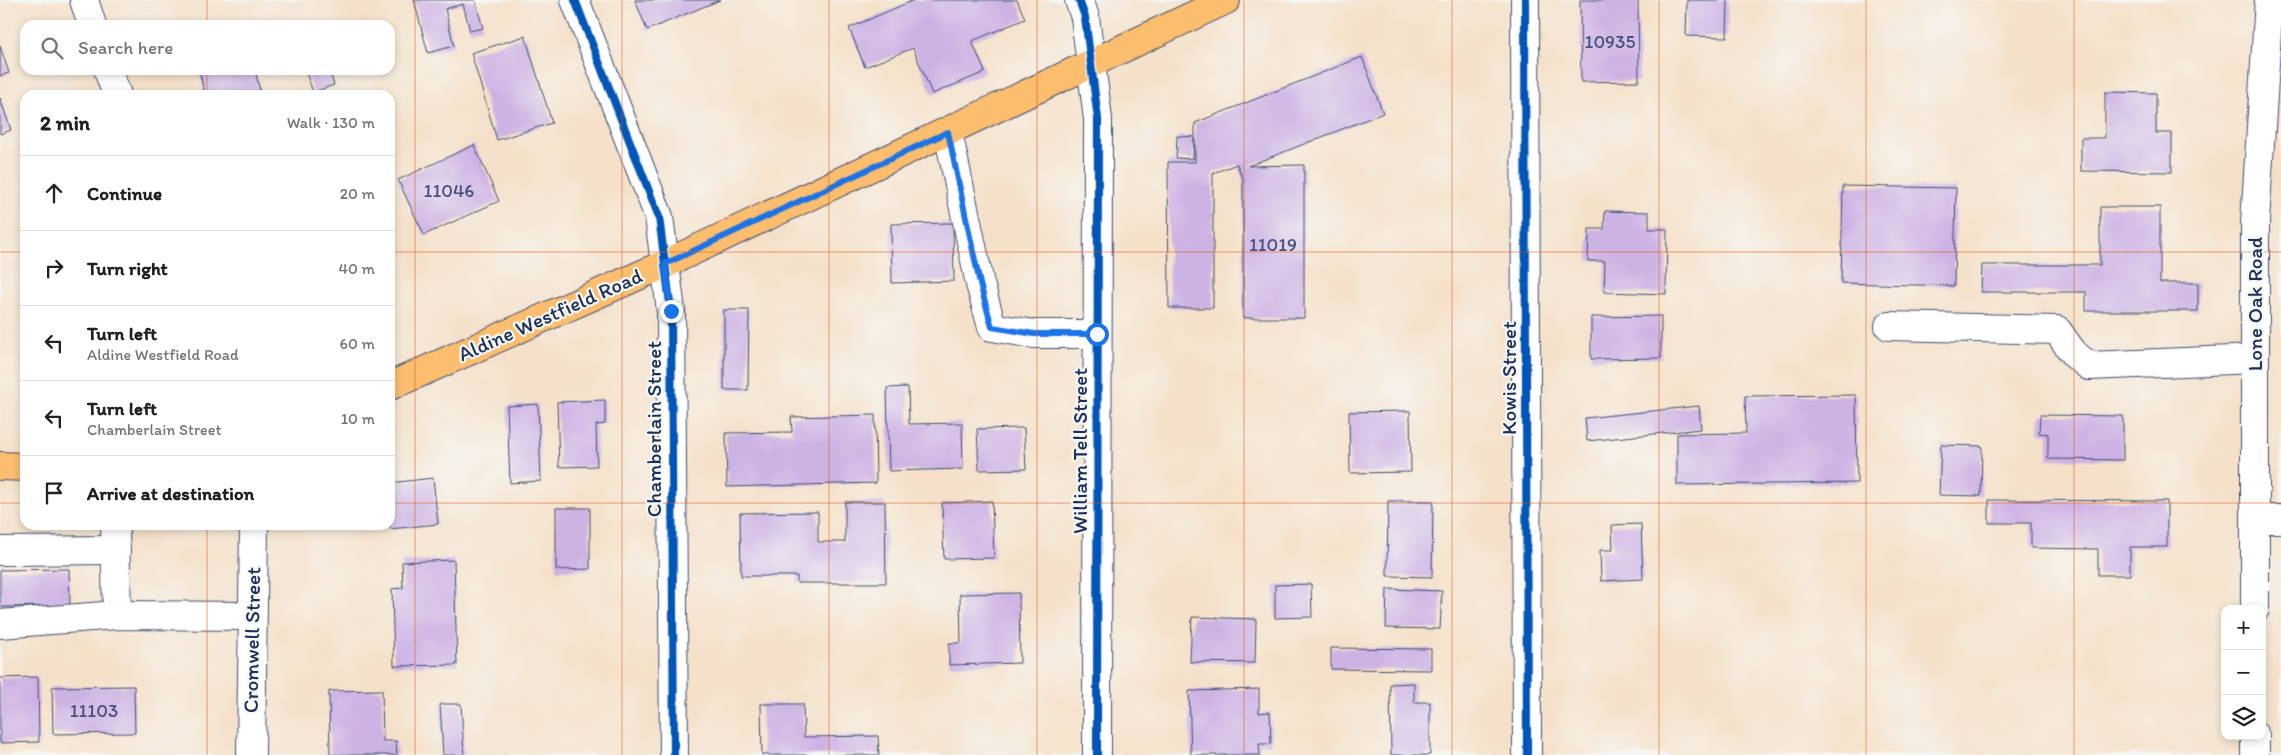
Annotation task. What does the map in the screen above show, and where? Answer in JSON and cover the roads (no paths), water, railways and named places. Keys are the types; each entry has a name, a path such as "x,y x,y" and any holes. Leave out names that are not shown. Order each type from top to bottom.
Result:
{"main road":[{"name":"Aldine Westfield Road","path":"395,384 665,264 1226,0"},
{"path":"0,466 20,467"}],"street":[{"path":"84,0 90,20"},
{"name":"Chamberlain Street","path":"575,0 659,217 671,311 674,755"},
{"name":"William Tell Street","path":"1079,0 1085,17 1098,119 1097,755"},
{"name":"Kowis Street","path":"1525,0 1527,755"},
{"name":"Lone Oak Road","path":"2256,605 2268,519 2255,359 2255,222 2270,0"},
{"path":"110,75 114,90"},
{"path":"948,132 980,284 992,327 1034,334 1097,334"},
{"path":"1890,326 2057,330 2074,354 2090,366 2255,359"},
{"name":"Cromwell Street","path":"251,755 251,616 254,530"},
{"path":"0,551 116,538 117,615"},
{"path":"0,624 117,615 251,616"},
{"path":"2255,740 2255,755"}]}
